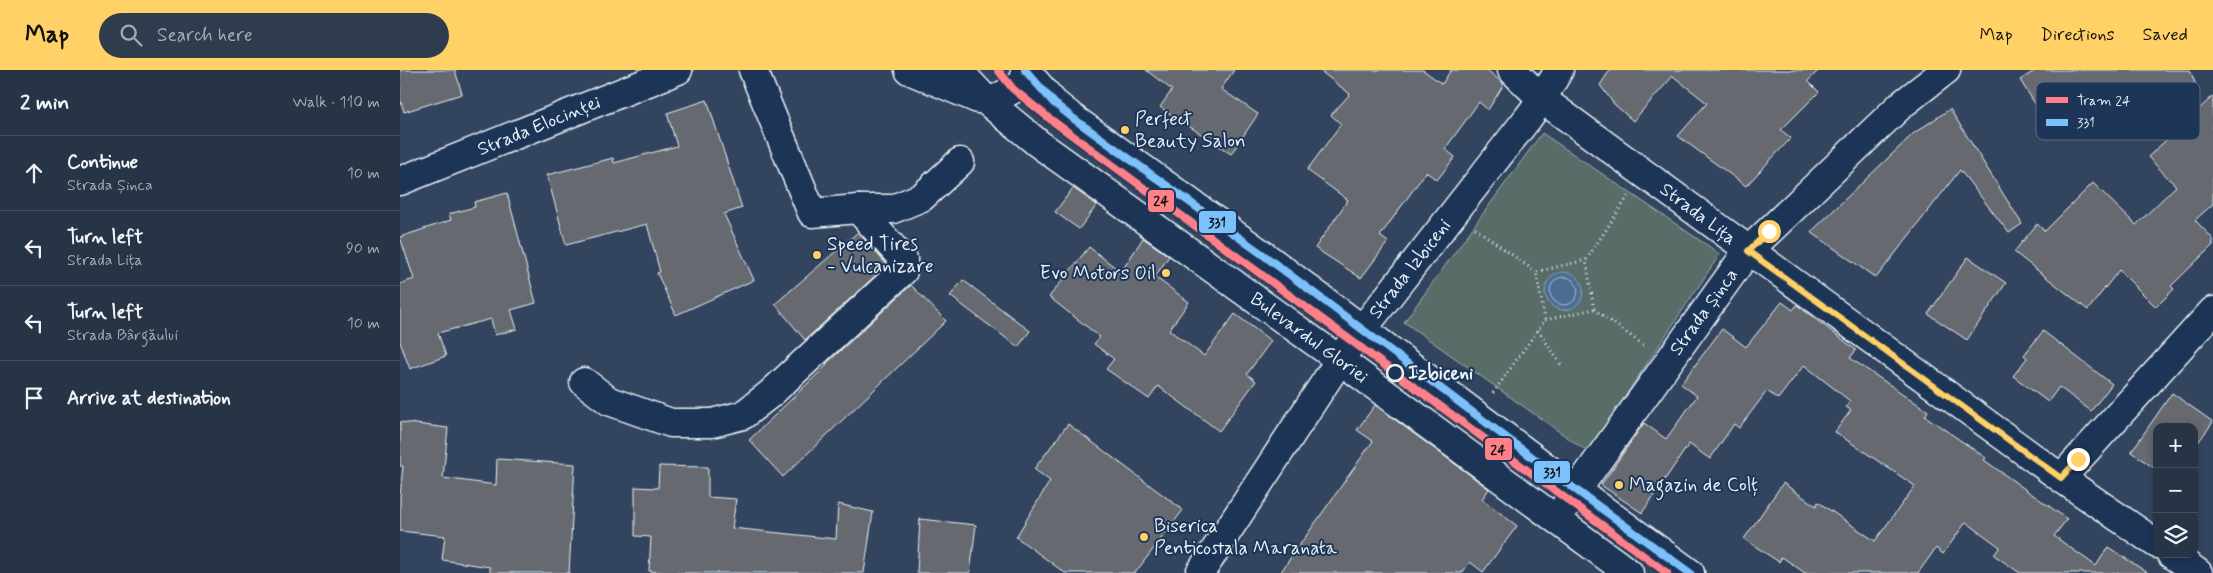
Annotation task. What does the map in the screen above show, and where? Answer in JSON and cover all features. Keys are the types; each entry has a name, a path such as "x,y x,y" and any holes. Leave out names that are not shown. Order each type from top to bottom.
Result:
{"street":[{"name":"Strada Elocinței","path":"400,181 678,70"},
{"path":"753,70 812,213 858,209 893,209 922,197 960,162"},
{"path":"909,70 989,103"},
{"path":"958,70 989,103"},
{"name":"Strada Lița","path":"1512,70 1542,99 1748,251 2061,478 2153,541"},
{"name":"Strada Izbiceni","path":"1200,573 1340,360 1542,99 1559,70"},
{"name":"Strada Șinca","path":"1556,519 1748,251 1901,105 1946,70"},
{"path":"989,103 1028,75"},
{"name":"Bulevardul Gloriei","path":"1028,75 1054,103 1074,119 1363,329 1576,490 1690,573"},
{"name":"Bulevardul Gloriei","path":"989,103 1039,144 1340,360 1629,573"},
{"path":"584,382 609,401 671,423 712,423 743,415 770,394 903,271 903,260 858,209"},
{"path":"2061,478 2213,311"},
{"path":"2177,558 2198,573"}],"path":[{"path":"1536,272 1586,260 1644,174"},
{"path":"1454,213 1536,272 1545,320"},
{"path":"1586,260 1594,309 1668,363"},
{"path":"1477,416 1545,320 1594,309"},
{"path":"1538,330 1562,366"}],"green space":[{"path":"1542,133 1720,254 1588,452 1404,322"}],"water":[{"path":"1564,272 1571,273 1577,278 1582,284 1582,298 1577,304 1571,309 1564,310 1557,309 1551,304 1546,298 1545,291 1546,284 1551,278 1557,273"}],"building":[{"path":"400,70 455,70 462,94 404,112 400,98"},
{"path":"1146,70 1234,70 1221,89 1258,114 1231,154 1160,107 1172,90"},
{"path":"1319,70 1423,70 1442,84 1451,70 1487,70 1504,84 1488,110 1479,102 1445,149 1455,157 1437,180 1426,172 1380,236 1388,242 1361,278 1315,248 1348,200 1307,170 1341,124 1331,115 1350,94"},
{"path":"1610,70 1819,70 1808,81 1819,92 1781,130 1791,138 1746,186 1678,136 1707,103 1673,76 1633,121 1614,104 1600,85"},
{"path":"2036,70 2190,70 2195,82 2036,82 2036,105 2020,80"},
{"path":"2213,96 2213,204 2195,220 2213,239 2213,245 2171,286 2174,289 2156,307 2119,270 2088,310 2014,252 2037,224 2045,231 2093,183 2136,225 2176,186 2148,157 2166,140 2200,140 2200,108"},
{"path":"707,100 742,208 724,214 754,280 676,315 657,273 660,272 647,224 566,245 547,175 613,158 614,163 677,146 667,113"},
{"path":"1950,109 2022,224 2009,233 1960,170 1876,278 1811,232 1914,133"},
{"path":"1073,188 1097,205 1079,229 1055,212"},
{"path":"507,193 536,303 511,310 517,329 495,335 491,319 438,333 446,356 410,369 400,342 400,284 414,279 400,237 451,220 449,214 475,207 474,202"},
{"path":"858,232 887,265 805,340 775,304"},
{"path":"1143,238 1169,256 1155,277 1189,302 1169,330 1204,356 1235,314 1271,341 1247,374 1256,381 1219,431 1158,386 1149,399 1106,369 1114,359 1094,344 1100,337 1049,297 1089,247 1121,272"},
{"path":"1968,257 2006,283 1967,340 1928,314"},
{"path":"963,280 1030,331 1018,347 950,296"},
{"path":"911,285 946,321 783,477 749,440 826,364"},
{"path":"1782,302 1793,310 1797,305 1856,350 1850,358 1928,411 1925,416 1986,458 1984,460 2067,519 2054,536 2096,566 2108,547 2148,573 2020,573 1994,555 2000,547 1966,522 1943,554 1936,548 1918,573 1805,573 1782,557 1779,562 1744,539 1783,483 1816,506 1818,502 1875,541 1915,486 1835,432 1851,410 1846,407 1850,401 1804,365 1778,399 1767,391 1739,428 1734,424 1710,459 1689,444 1642,513 1601,485 1644,423 1666,439 1697,396 1681,384 1722,329 1746,347"},
{"path":"2043,331 2112,384 2091,411 2059,387 2048,402 2013,376 2027,358 2024,355"},
{"path":"2172,393 2213,422 2198,443 2198,423 2153,423 2153,467 2131,452"},
{"path":"1375,405 1489,489 1482,499 1517,526 1483,572 1470,562 1462,573 1280,573 1373,441 1357,430"},
{"path":"400,422 448,428 443,478 496,485 497,459 575,464 569,573 490,573 490,567 442,560 445,536 400,531 400,497 403,466 400,466"},
{"path":"1068,424 1183,510 1135,573 1065,573 1016,537 1050,481 1034,469"},
{"path":"659,466 708,467 708,497 736,499 732,528 836,539 838,504 873,512 864,573 672,573 649,571 651,537 635,536 635,487 658,488"},
{"path":"920,519 976,525 970,573 917,573"}],"tram line":[{"name":"24","path":"998,70 1013,89 1050,119 1667,573"}],"transit line":[{"name":"331","path":"1025,70 1054,103 1074,119 1262,254 1576,490 1690,573"}],"place":[{"name":"Perfect Beauty Salon","path":"1125,130"},
{"name":"Speed Tires - Vulcanizare","path":"817,255"},
{"name":"Evo Motors Oil","path":"1166,273"},
{"name":"Izbiceni","path":"1395,373"},
{"name":"Magazin de Colț","path":"1619,485"},
{"name":"Biserica Penticostala Maranata","path":"1144,537"}],"route":[{"path":"1769,231 1748,251 2061,478 2078,459"}]}
